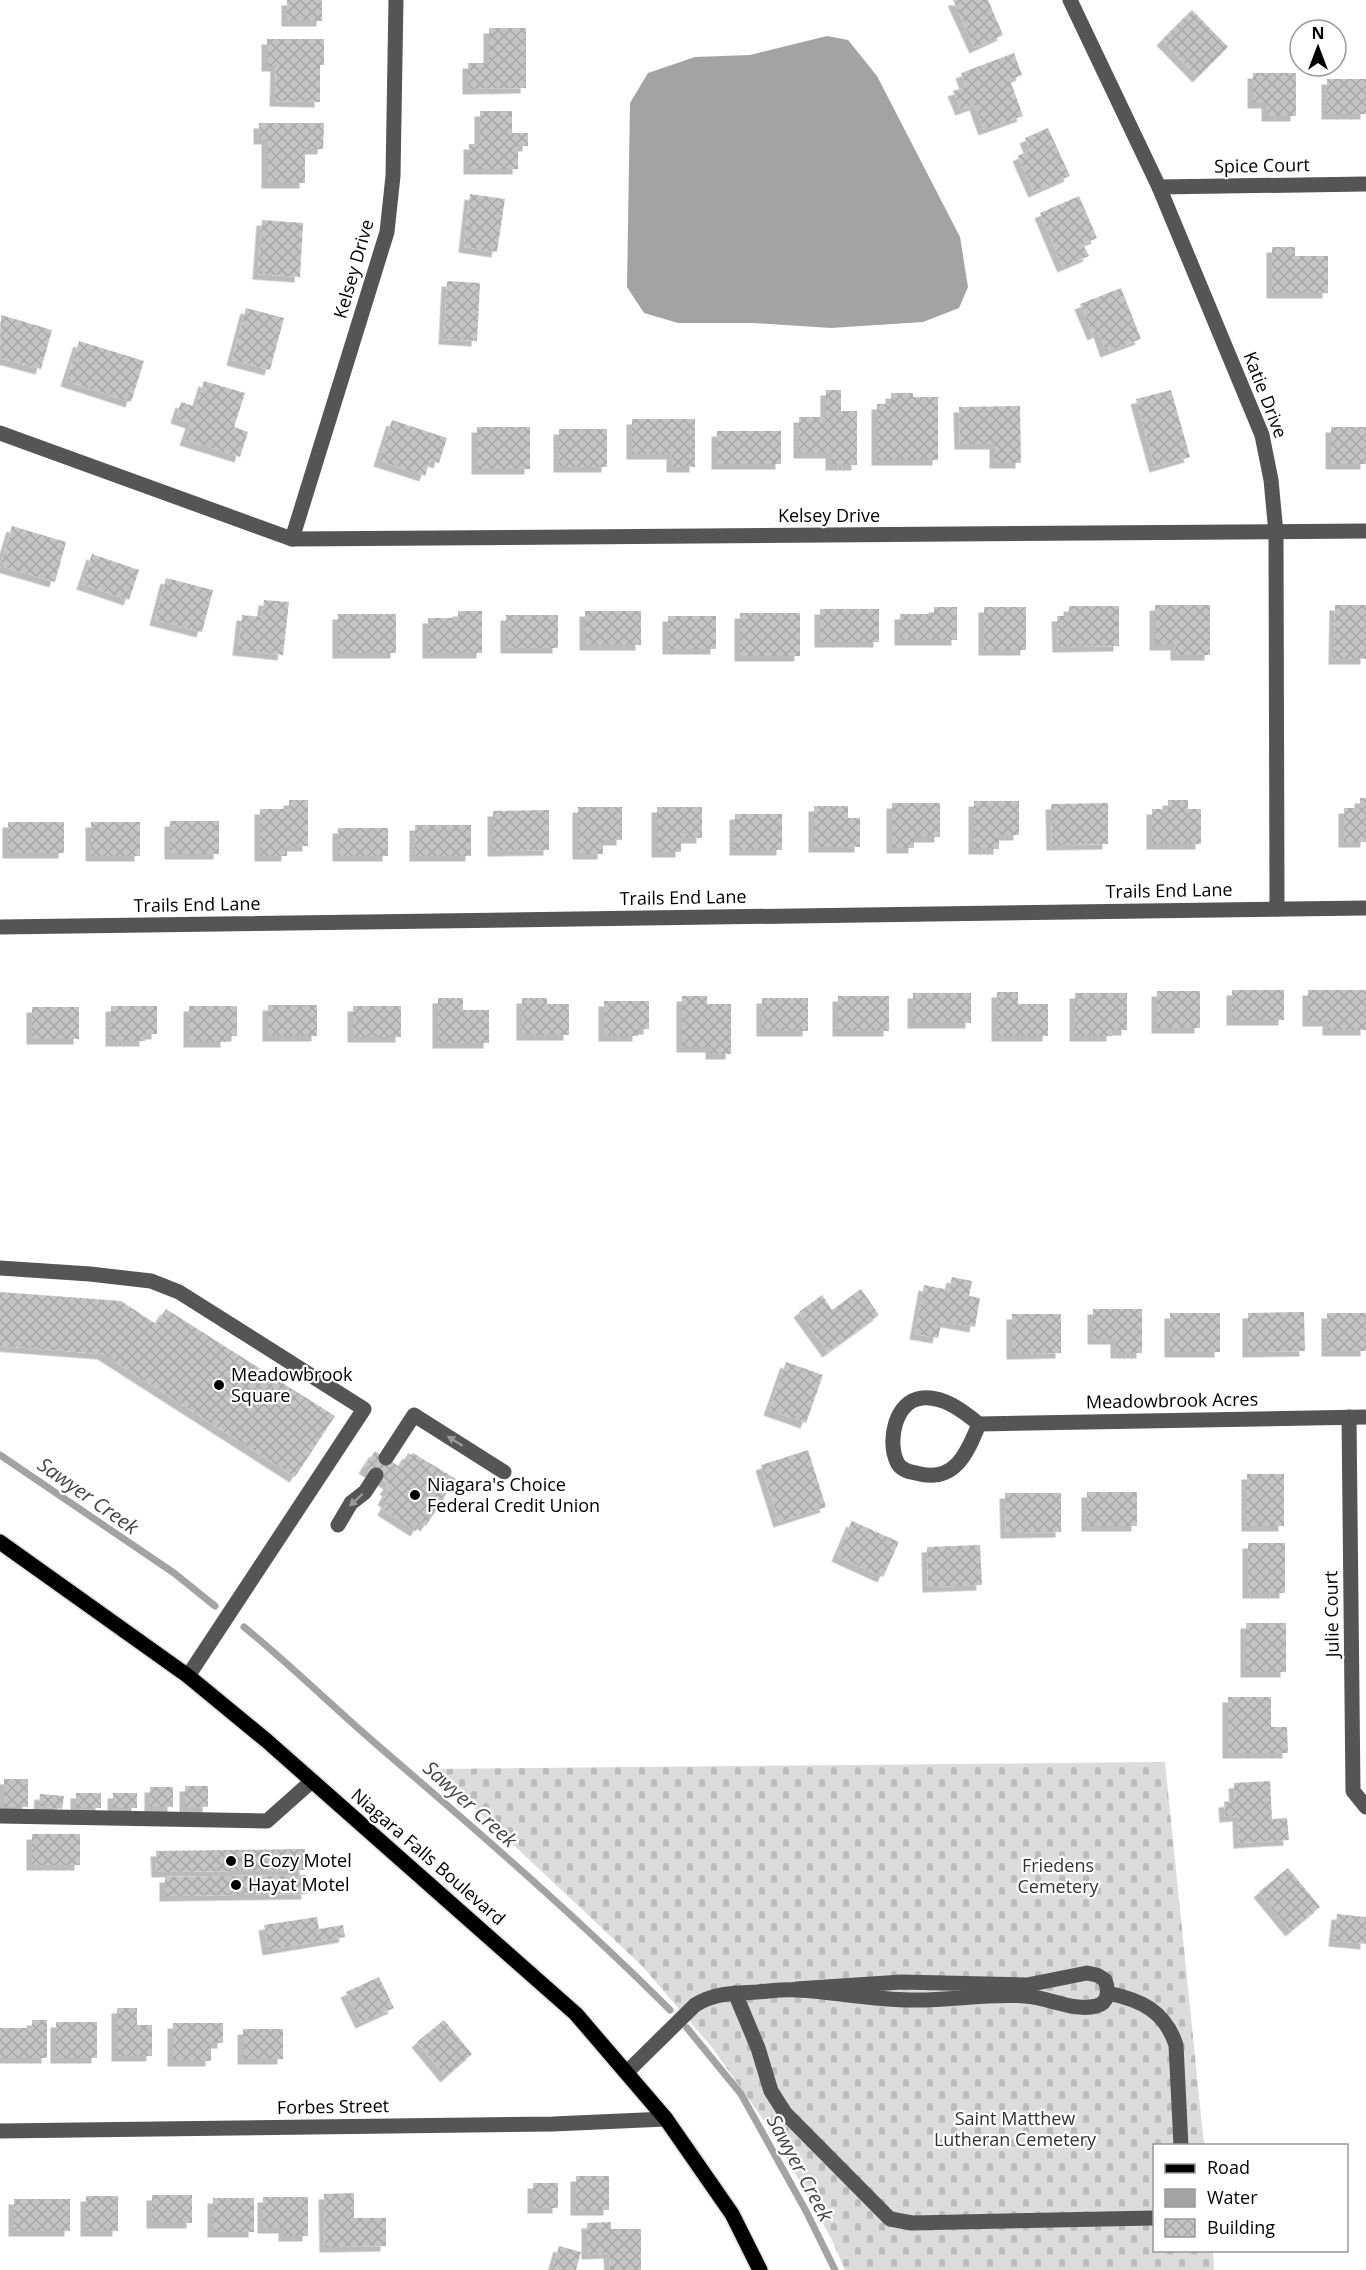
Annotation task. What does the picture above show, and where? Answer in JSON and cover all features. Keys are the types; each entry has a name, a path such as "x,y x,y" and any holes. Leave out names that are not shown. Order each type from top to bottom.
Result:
{"main road":[{"name":"Niagara Falls Boulevard","path":"0,1542 188,1676 312,1781 576,2014 666,2119 732,2214 760,2270"}],"street":[{"name":"Kelsey Drive","path":"292,539 387,232 393,176 396,0"},
{"name":"Katie Drive","path":"1070,0 1159,188 1262,435 1271,480 1276,533 1277,909"},
{"name":"Spice Court","path":"1159,188 1366,184"},
{"name":"Kelsey Drive","path":"0,434 292,539 1366,531"},
{"name":"Trails End Lane","path":"0,927 1366,908"},
{"path":"0,1268 151,1281 179,1292 364,1409 188,1676"},
{"path":"920,1398 937,1400 958,1407 979,1424 969,1450 952,1470 930,1477 906,1471 897,1463 893,1444 893,1424 904,1408 920,1398"},
{"path":"386,1458 414,1415 504,1472"},
{"name":"Meadowbrook Acres","path":"979,1424 1366,1416"},
{"name":"Julie Court","path":"1349,1417 1353,1791 1366,1807"},
{"path":"338,1525 351,1503 365,1492 376,1476"},
{"path":"0,1816 267,1821 312,1781"},
{"path":"627,2072 695,2005 709,1997 735,1993 902,1982 1027,1985 1087,1973 1105,1980 1108,1994 1099,2006 1085,2007 1026,1996 900,2000 796,1989"},
{"path":"735,1993 758,2048 776,2101 785,2113 890,2219 912,2223 1153,2218"},
{"path":"1108,1994 1122,1996 1150,2008 1172,2031 1176,2045 1181,2144"},
{"name":"Forbes Street","path":"0,2131 553,2124 666,2119"}],"green space":[{"path":"1165,1762 1204,2144 1153,2144 1153,2252 1213,2252 1214,2270 845,2270 831,2238 772,2132 711,2046 642,1966 433,1769"}],"water":[{"path":"827,36 848,40 877,76 960,237 968,287 959,308 923,322 831,328 754,323 678,323 644,313 627,287 630,103 648,73 695,57 750,55"}],"building":[{"path":"287,0 322,0 322,21 287,21"},
{"path":"953,0 988,0 1003,35 975,48"},
{"path":"1192,10 1228,47 1198,77 1162,40"},
{"path":"489,28 526,28 526,88 468,89 468,63 489,63"},
{"path":"267,39 324,39 324,65 320,65 320,102 275,101 276,66 267,66"},
{"path":"1014,53 1022,75 1010,80 1023,116 984,130 975,105 961,110 953,91 966,87 961,73"},
{"path":"1253,73 1288,73 1288,78 1296,78 1296,116 1267,116 1267,103 1253,103"},
{"path":"1327,79 1366,79 1366,114 1327,114"},
{"path":"480,111 512,111 512,133 528,133 528,146 518,146 518,169 469,169 469,144 480,144"},
{"path":"259,123 324,123 323,149 305,149 305,183 267,183 267,139 259,139"},
{"path":"1048,128 1070,176 1034,192 1018,156 1030,150 1025,138"},
{"path":"470,194 505,199 497,252 464,247"},
{"path":"1079,196 1097,238 1083,244 1089,256 1063,267 1040,213"},
{"path":"262,220 303,223 300,277 258,274"},
{"path":"1272,247 1295,247 1295,256 1328,256 1328,293 1272,293"},
{"path":"447,281 480,283 477,341 444,339"},
{"path":"1121,288 1141,339 1106,352 1099,332 1093,335 1080,304"},
{"path":"246,308 284,318 270,370 232,360"},
{"path":"1,315 52,330 41,369 0,358"},
{"path":"79,341 144,361 131,402 66,381"},
{"path":"204,381 245,393 234,427 248,432 240,457 185,440 191,423 176,418 181,402 196,407"},
{"path":"826,390 841,390 841,411 857,411 857,465 831,465 831,453 799,453 799,417 826,417"},
{"path":"1171,390 1190,457 1155,467 1136,399"},
{"path":"891,393 913,393 913,397 938,397 938,460 877,460 877,404 891,404"},
{"path":"1020,406 1021,463 995,463 995,444 960,444 959,407"},
{"path":"632,419 695,419 695,467 672,467 672,454 632,454"},
{"path":"392,420 447,438 439,463 430,460 425,476 379,461"},
{"path":"477,427 530,427 530,469 477,469"},
{"path":"1331,427 1366,427 1366,464 1331,464"},
{"path":"559,429 607,429 607,467 559,467"},
{"path":"717,431 781,431 781,464 717,464"},
{"path":"12,526 66,542 55,582 0,566"},
{"path":"92,554 139,570 129,600 82,584"},
{"path":"166,578 213,590 202,632 155,620"},
{"path":"264,600 289,602 283,655 238,650 242,615 262,617"},
{"path":"1155,605 1210,605 1210,655 1176,655 1176,645 1155,645"},
{"path":"1335,605 1366,605 1366,659 1334,659"},
{"path":"1069,606 1119,606 1119,646 1058,647 1057,616 1069,616"},
{"path":"934,607 957,607 957,640 900,640 900,614 934,614"},
{"path":"984,607 1026,607 1026,650 984,650"},
{"path":"820,609 879,609 879,642 820,642"},
{"path":"458,611 482,611 482,653 428,653 428,618 458,618"},
{"path":"585,611 641,611 641,645 585,645"},
{"path":"740,613 800,613 800,656 740,656"},
{"path":"338,614 396,614 396,653 338,653"},
{"path":"506,615 558,615 558,648 506,648"},
{"path":"668,616 716,616 716,649 668,649"},
{"path":"1360,798 1366,798 1366,842 1344,842 1344,808 1360,808"},
{"path":"289,800 308,800 308,846 287,846 287,856 260,856 260,809 289,809"},
{"path":"1168,800 1188,800 1188,809 1201,809 1201,844 1152,844 1152,809 1168,809"},
{"path":"974,801 1019,801 1019,835 999,835 999,849 974,849"},
{"path":"892,803 940,803 940,837 914,837 914,848 892,848"},
{"path":"1108,803 1108,844 1052,845 1051,804"},
{"path":"814,806 848,806 848,818 860,818 860,847 814,847"},
{"path":"578,807 622,807 622,840 603,840 603,854 578,854"},
{"path":"657,807 702,807 702,838 681,838 681,852 657,852"},
{"path":"549,810 549,850 493,851 493,811"},
{"path":"735,814 782,814 782,850 735,850"},
{"path":"170,821 219,821 219,854 170,854"},
{"path":"8,822 64,822 64,853 8,853"},
{"path":"91,822 140,822 140,856 91,856"},
{"path":"415,825 471,825 471,856 415,856"},
{"path":"338,828 388,828 388,856 338,856"},
{"path":"1232,990 1284,990 1284,1020 1232,1020"},
{"path":"1308,990 1366,990 1366,1030 1328,1030 1328,1021 1308,1021"},
{"path":"1157,991 1200,991 1200,1028 1157,1028"},
{"path":"997,992 1018,992 1018,1004 1048,1004 1048,1036 997,1036"},
{"path":"913,993 971,993 971,1023 913,1023"},
{"path":"1075,993 1127,993 1127,1030 1112,1030 1112,1036 1075,1036"},
{"path":"682,996 707,996 707,1004 731,1004 731,1054 711,1054 711,1047 682,1047"},
{"path":"838,996 889,996 889,1031 838,1031"},
{"path":"438,998 463,998 463,1010 489,1010 489,1043 438,1043"},
{"path":"522,998 547,998 547,1004 569,1004 569,1035 522,1035"},
{"path":"762,998 808,998 808,1031 762,1031"},
{"path":"604,1001 649,1001 649,1029 638,1029 638,1036 604,1036"},
{"path":"268,1005 317,1005 317,1036 268,1036"},
{"path":"111,1006 157,1006 157,1034 145,1034 145,1041 111,1041"},
{"path":"189,1006 237,1006 237,1036 226,1036 226,1042 189,1042"},
{"path":"353,1006 401,1006 401,1037 353,1037"},
{"path":"32,1007 79,1007 79,1039 32,1039"},
{"path":"952,1277 972,1281 969,1296 980,1298 975,1327 942,1321 938,1338 915,1334 924,1285 949,1290"},
{"path":"861,1289 879,1315 828,1352 799,1312 822,1295 832,1310"},
{"name":"Meadowbrook Square","path":"0,1292 121,1301 156,1324 166,1309 335,1416 295,1477 103,1354 0,1346"},
{"path":"1093,1309 1142,1309 1142,1353 1116,1353 1116,1339 1093,1339"},
{"path":"1304,1312 1305,1351 1248,1352 1248,1313"},
{"path":"1170,1313 1220,1313 1220,1352 1170,1352"},
{"path":"1327,1313 1366,1313 1366,1351 1327,1351"},
{"path":"1012,1314 1061,1314 1061,1353 1012,1354"},
{"path":"786,1362 823,1375 806,1423 769,1410"},
{"path":"808,1450 826,1507 779,1522 761,1465"},
{"name":"Niagara's Choice Federal Credit Union","path":"375,1451 400,1467 408,1453 411,1455 413,1453 456,1479 426,1526 421,1523 416,1531 383,1510 387,1502 383,1500 388,1491 385,1489 389,1484 364,1468"},
{"path":"1247,1474 1284,1474 1284,1526 1247,1526"},
{"path":"1087,1492 1137,1492 1137,1526 1087,1526"},
{"path":"1005,1493 1061,1493 1061,1532 1006,1533"},
{"path":"852,1521 899,1542 883,1577 837,1556"},
{"path":"1248,1543 1285,1543 1285,1593 1248,1593"},
{"path":"980,1545 982,1585 928,1587 927,1547"},
{"path":"1246,1623 1286,1623 1286,1672 1246,1672"},
{"path":"1228,1697 1271,1697 1271,1727 1287,1727 1288,1753 1228,1753"},
{"path":"4,1779 28,1779 28,1807 4,1807"},
{"path":"1270,1781 1272,1819 1287,1818 1289,1840 1239,1843 1238,1816 1225,1817 1224,1802 1235,1801 1234,1783"},
{"path":"185,1786 208,1786 208,1807 185,1807"},
{"path":"150,1787 173,1787 173,1807 150,1807"},
{"path":"76,1793 101,1793 101,1808 76,1808"},
{"path":"113,1793 137,1793 137,1808 113,1808"},
{"path":"40,1794 64,1796 62,1809 39,1806"},
{"path":"32,1834 80,1834 80,1865 32,1865"},
{"name":"B Cozy Motel","path":"305,1849 305,1870 157,1872 156,1851"},
{"path":"1288,1868 1320,1907 1291,1931 1259,1892"},
{"name":"Hayat Motel","path":"306,1875 307,1894 165,1896 165,1877"},
{"path":"1337,1914 1366,1917 1366,1944 1334,1941"},
{"path":"317,1917 319,1929 343,1925 345,1937 268,1950 264,1925"},
{"path":"379,1977 394,2008 361,2023 346,1992"},
{"path":"117,2008 137,2008 137,2025 152,2025 152,2056 117,2056"},
{"path":"32,2020 47,2020 47,2058 0,2058 0,2028 32,2028"},
{"path":"444,2020 472,2054 446,2077 417,2042"},
{"path":"56,2022 97,2022 97,2058 56,2058"},
{"path":"173,2023 223,2023 223,2043 211,2043 211,2061 173,2061"},
{"path":"243,2029 283,2029 283,2059 243,2059"},
{"path":"576,2176 609,2176 609,2210 576,2210"},
{"path":"533,2183 558,2183 558,2208 533,2208"},
{"path":"354,2193 354,2218 386,2218 386,2246 325,2247 324,2194"},
{"path":"152,2195 192,2195 192,2223 152,2223"},
{"path":"86,2196 118,2196 118,2231 86,2231"},
{"path":"263,2197 308,2197 308,2236 284,2236 284,2228 263,2228"},
{"path":"213,2198 254,2198 254,2232 213,2232"},
{"path":"14,2199 70,2199 70,2231 14,2231"},
{"path":"611,2222 611,2229 641,2229 641,2270 610,2270 609,2253 587,2254 587,2223"},
{"path":"559,2246 581,2252 576,2270 552,2270"}],"waterway":[{"name":"Sawyer Creek","path":"0,1455 174,1573 215,1606"},
{"name":"Sawyer Creek","path":"244,1627 529,1877 670,2010"},
{"name":"Sawyer Creek","path":"687,2028 741,2094 806,2211 835,2270"}],"place":[{"name":"Meadowbrook Square","path":"219,1385"},
{"name":"Niagara's Choice Federal Credit Union","path":"415,1495"},
{"name":"B Cozy Motel","path":"231,1861"},
{"name":"Hayat Motel","path":"236,1885"}],"park label":[{"name":"Friedens Cemetery","path":"1058,1876"},
{"name":"Saint Matthew Lutheran Cemetery","path":"1015,2129"}]}
